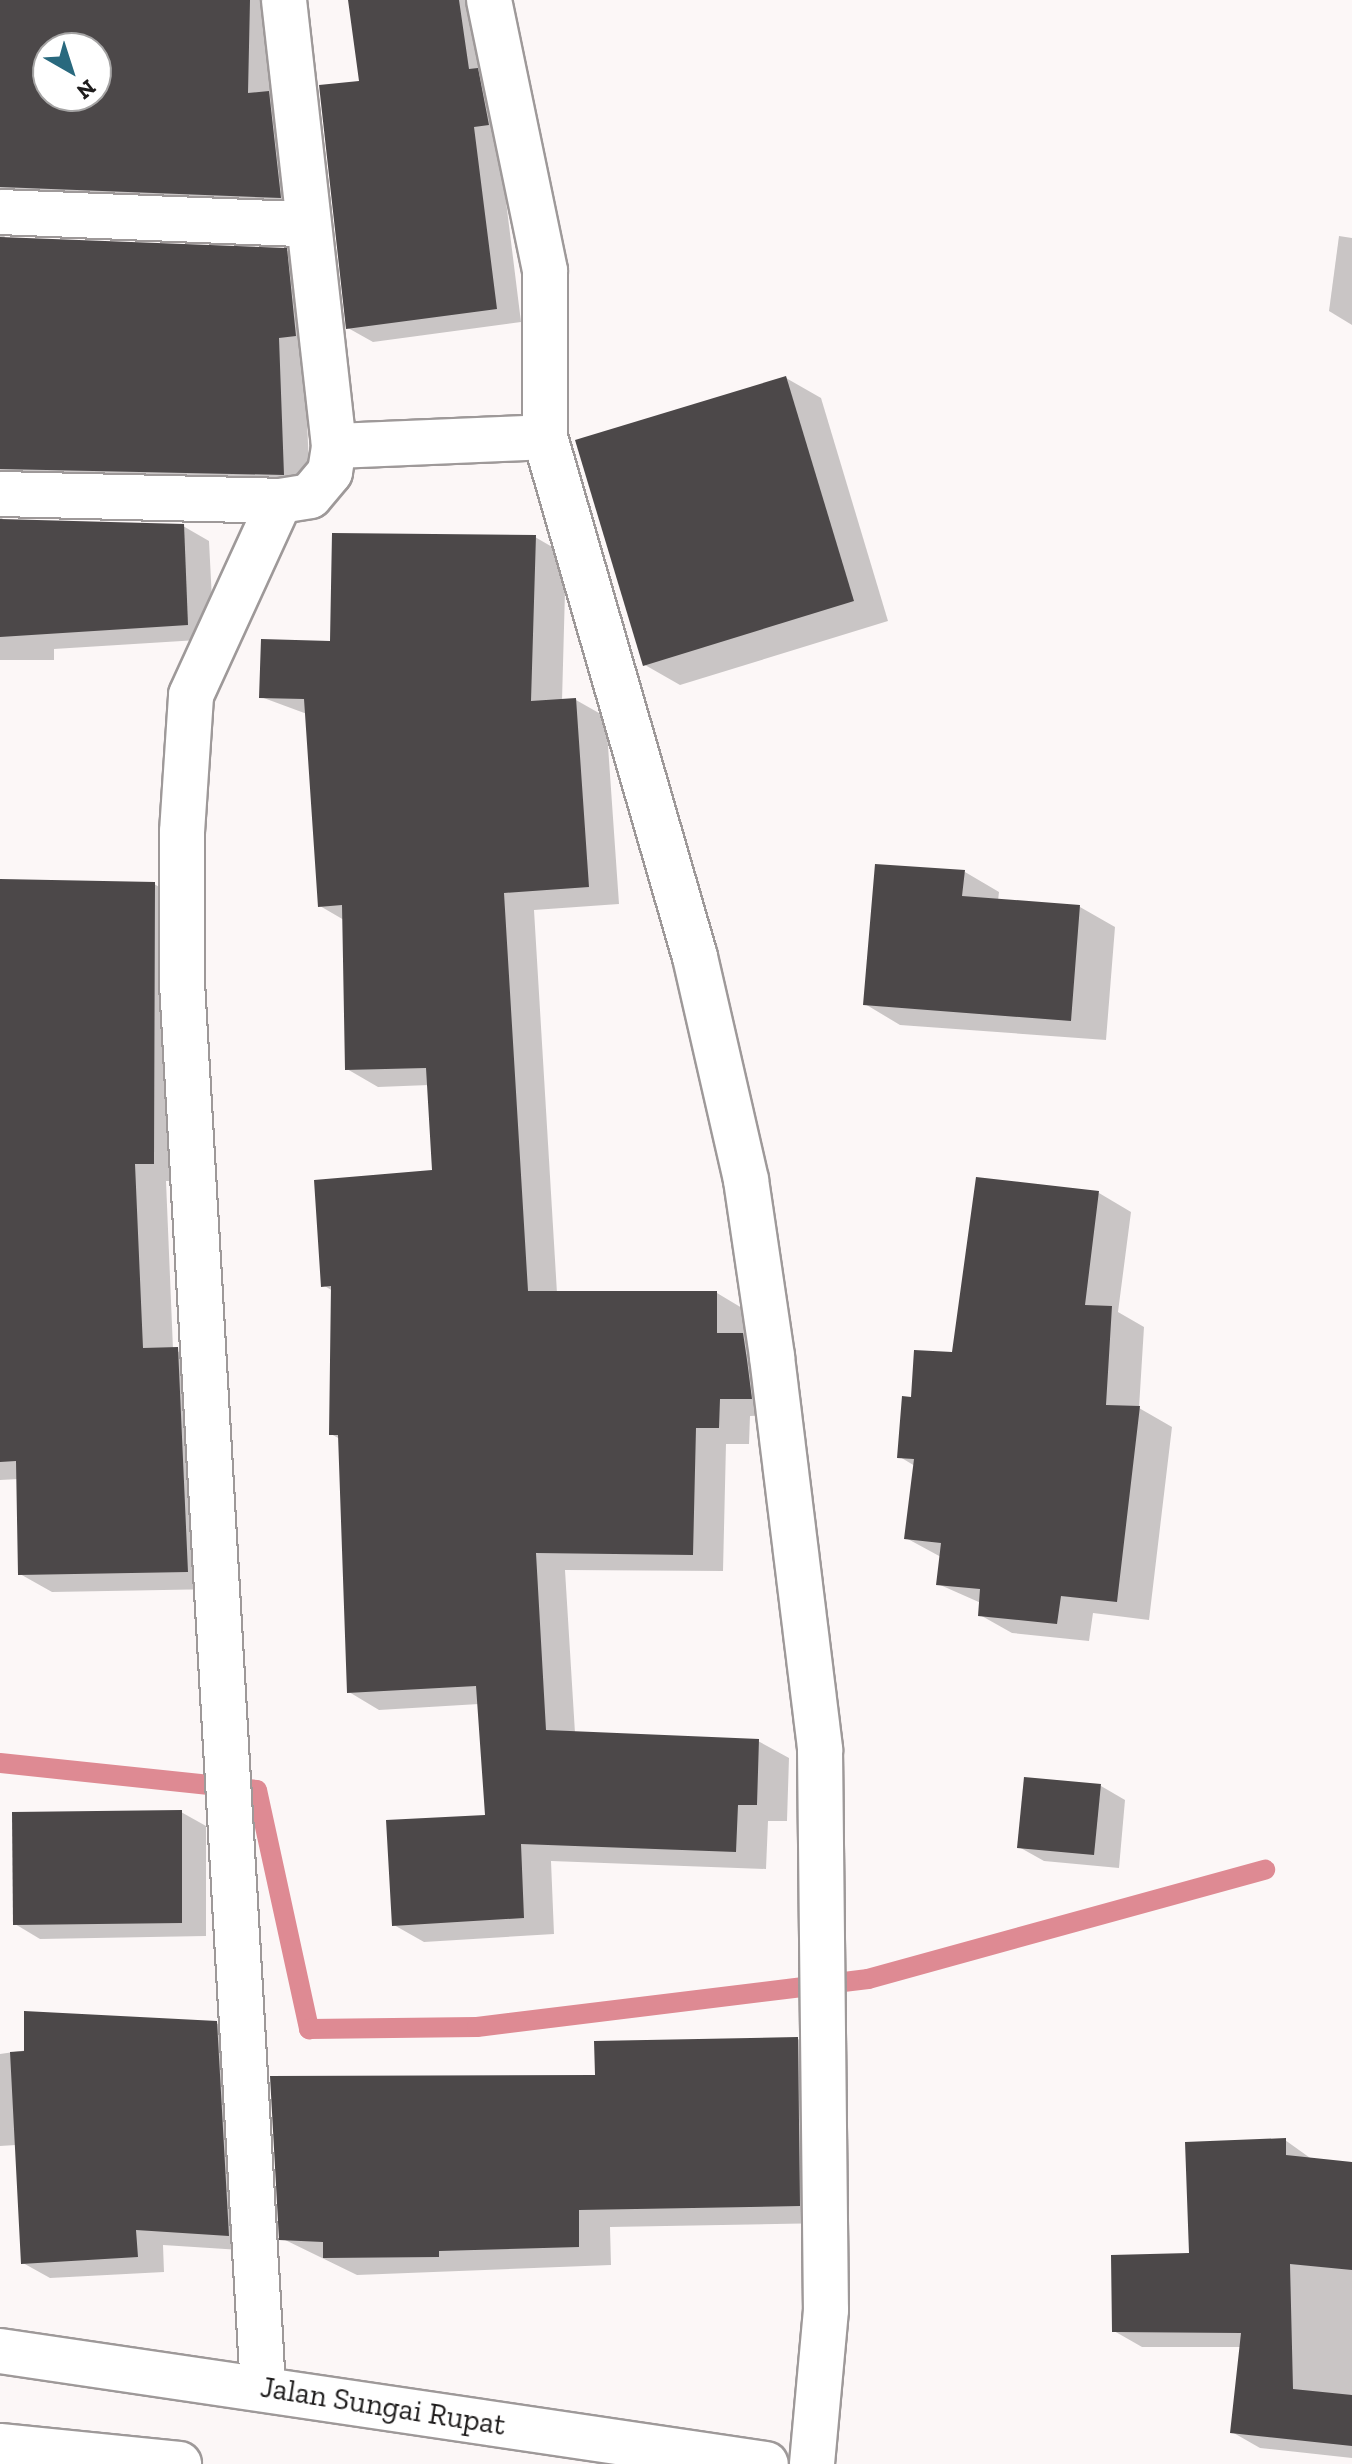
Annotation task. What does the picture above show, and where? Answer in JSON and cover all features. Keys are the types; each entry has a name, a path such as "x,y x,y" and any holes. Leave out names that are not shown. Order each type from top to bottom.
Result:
{"street":[{"path":"0,494 280,501 310,496 330,472 334,446 305,224 284,0"},
{"path":"489,0 545,271 545,437 695,957 746,1180 820,1750 826,2310 812,2464"},
{"path":"0,212 305,224"},
{"path":"334,446 545,437"},
{"path":"263,2388 182,985 182,832 191,695 280,501"},
{"name":"Jalan Sungai Rupat","path":"0,2351 766,2464"},
{"path":"0,2446 179,2464"}],"building":[{"path":"0,0 250,0 248,93 269,91 281,198 0,187"},
{"path":"348,0 459,0 469,69 478,68 489,125 474,127 497,309 346,329 319,85 359,81"},
{"path":"0,237 287,248 296,336 279,338 284,475 0,469"},
{"path":"786,376 854,601 643,666 575,440"},
{"path":"0,519 184,524 188,625 0,637"},
{"path":"332,533 536,535 531,701 576,698 589,887 504,893 528,1291 717,1291 717,1333 743,1333 747,1360 752,1399 720,1399 719,1428 696,1428 693,1555 536,1553 546,1730 759,1739 757,1805 738,1805 736,1852 521,1844 524,1918 392,1926 386,1820 485,1815 476,1686 347,1693 338,1435 329,1435 331,1286 321,1287 314,1180 432,1170 426,1068 345,1070 342,905 318,907 304,699 259,698 261,639 330,641"},
{"path":"875,864 965,870 962,896 1080,905 1071,1021 863,1005"},
{"path":"0,879 155,882 154,1164 135,1164 143,1348 178,1347 188,1572 18,1575 16,1461 0,1462"},
{"path":"976,1177 1099,1191 1085,1305 1112,1306 1106,1405 1140,1406 1117,1602 1061,1596 1057,1624 978,1616 980,1589 936,1585 941,1543 904,1539 914,1459 897,1458 902,1396 911,1397 914,1350 952,1352"},
{"path":"1024,1777 1101,1784 1094,1855 1017,1848"},
{"path":"182,1810 182,1923 13,1925 12,1812"},
{"path":"24,2011 217,2021 229,2236 136,2230 138,2257 21,2264 10,2052 24,2051"},
{"path":"798,2037 800,2206 579,2210 579,2247 439,2251 439,2257 323,2258 323,2242 279,2240 270,2076 595,2075 594,2041"},
{"path":"1286,2138 1286,2155 1352,2162 1352,2270 1290,2264 1293,2389 1352,2395 1352,2446 1230,2433 1241,2333 1112,2332 1111,2255 1189,2253 1185,2142"}],"waterway":[{"path":"0,1763 257,1790 309,2029 477,2027 868,1979 1265,1870"}]}
